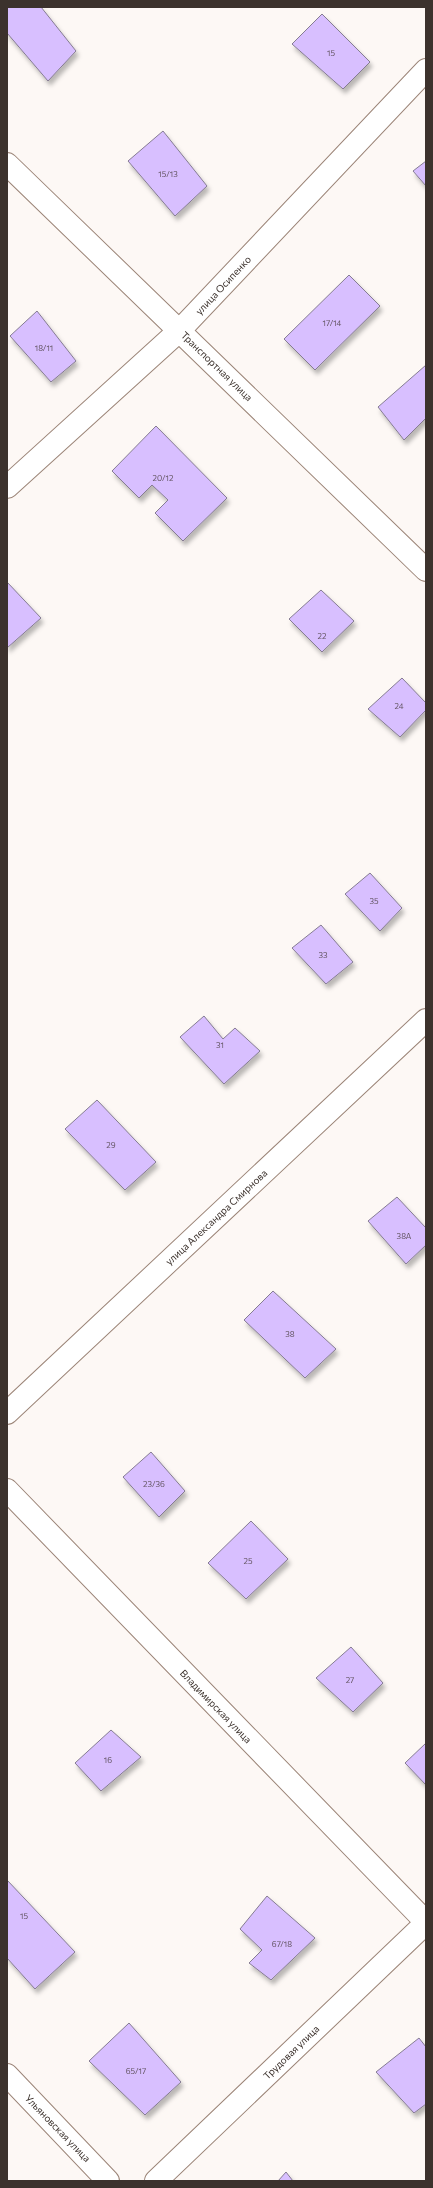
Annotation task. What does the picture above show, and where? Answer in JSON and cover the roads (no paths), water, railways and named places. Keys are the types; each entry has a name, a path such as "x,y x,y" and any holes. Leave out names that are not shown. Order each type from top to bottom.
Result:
{"street":[{"name":"улица Осипенко","path":"7,487 180,330 426,70"},
{"name":"Транспортная улица","path":"7,164 426,570"},
{"name":"улица Александра Смирнова","path":"7,1413 426,1020"},
{"name":"Владимирская улица","path":"7,1490 426,1923"},
{"name":"Трудовая улица","path":"156,2181 426,1923"},
{"name":"Ульяновская улица","path":"7,2075 108,2181"}]}
